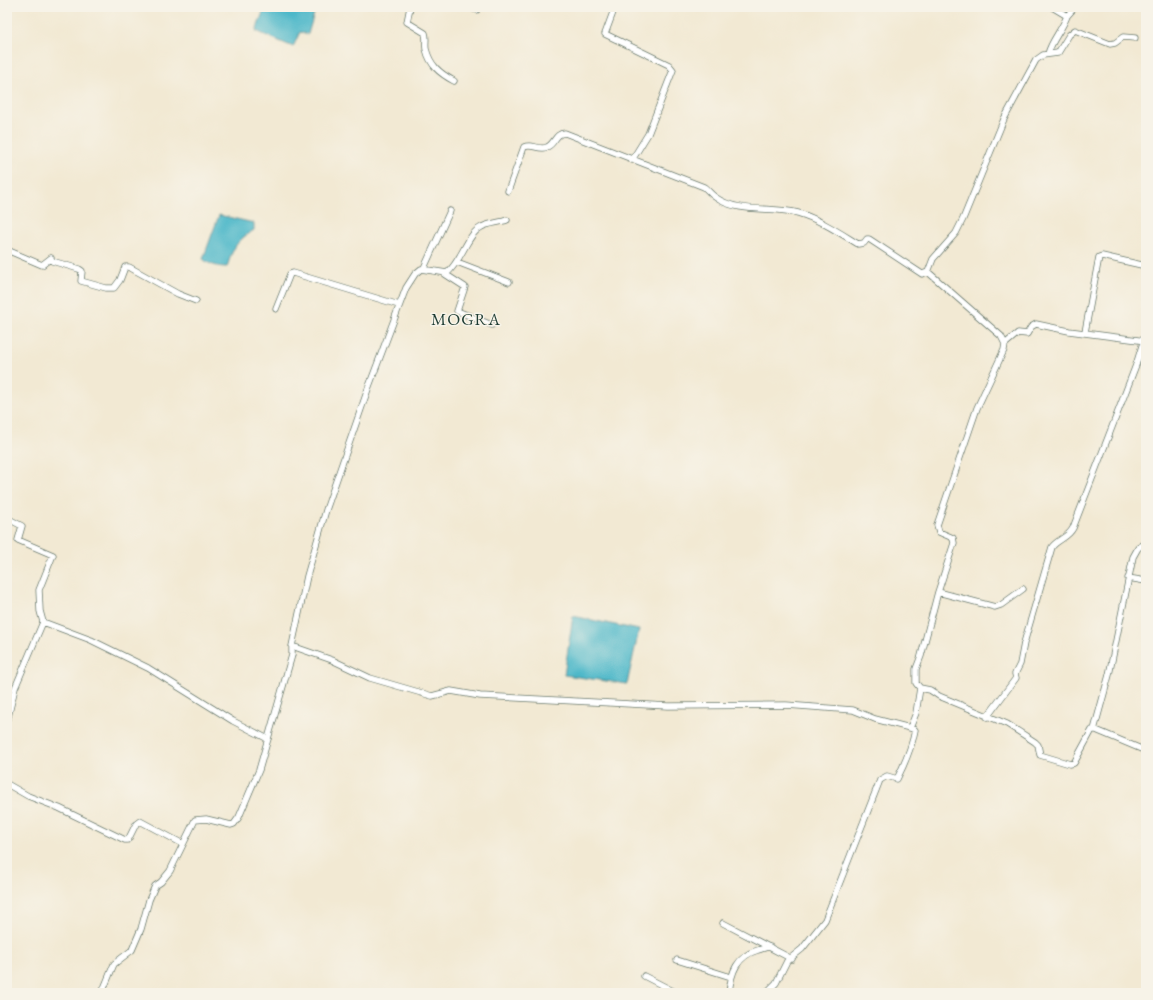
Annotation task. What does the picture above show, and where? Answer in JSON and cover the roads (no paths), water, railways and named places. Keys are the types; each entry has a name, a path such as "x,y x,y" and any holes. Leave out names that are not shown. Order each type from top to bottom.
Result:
{"street":[{"path":"410,7 407,22 425,33 426,49 433,65 437,71 454,81"},
{"path":"467,7 477,10"},
{"path":"615,7 605,34 669,65 673,70 648,134 632,160"},
{"path":"1052,7 1067,16"},
{"path":"1048,54 1051,45 1060,33 1067,16 1075,7"},
{"path":"928,272 933,259 956,233 964,218 1004,119 1036,60 1043,55 1058,53 1069,35 1075,30 1110,44 1123,37 1135,38"},
{"path":"508,191 524,147 529,145 543,148 548,147 562,133 704,187 709,190 714,197 744,208 763,208 799,214 831,228 858,244 864,243 867,239 870,239 922,274 928,272"},
{"path":"102,993 114,964 132,950 141,929 149,900 155,886 161,882 170,871 197,819 206,819 231,825 234,824 253,788 292,655 292,646 307,576 326,510 399,305 415,274 424,268 450,211"},
{"path":"444,274 457,262 477,230 483,226 507,220"},
{"path":"7,250 42,265 51,258 52,261 82,271 81,281 106,288 114,288 120,280 125,268 129,267 178,294 196,301"},
{"path":"1085,332 1099,257 1102,256 1146,266"},
{"path":"457,262 509,282"},
{"path":"424,268 444,274 465,287 457,312 492,325"},
{"path":"928,272 1001,336 1005,344 1004,350 977,408 937,525 939,532 953,538 954,542 916,669 916,683 920,688 930,690 939,696 1007,724 1033,740 1038,746 1040,755 1070,764 1074,763 1090,731 1094,730 1109,675 1133,557 1138,548 1146,543"},
{"path":"276,308 291,273 399,305"},
{"path":"1005,344 1018,333 1028,334 1031,327 1036,324 1145,341"},
{"path":"987,717 1016,678 1015,674 1020,664 1024,643 1052,548 1057,542 1067,537 1073,528 1145,341 1146,333"},
{"path":"7,518 22,526 18,540 53,555 39,590 40,611 43,622 15,688 8,717"},
{"path":"1128,578 1146,581"},
{"path":"938,592 995,607 1001,605 1023,590"},
{"path":"43,622 91,640 148,668 233,721 268,739"},
{"path":"292,646 332,660 370,678 432,696 451,691 480,696 668,706 730,707 786,705 853,710 915,730 901,771 897,778 887,776 880,780 825,920 802,949 792,959 787,961 776,983 766,993"},
{"path":"910,728 916,713 920,688"},
{"path":"1094,730 1146,751"},
{"path":"7,784 28,796 59,808 123,839 128,840 136,824 140,821 183,844"},
{"path":"723,923 792,959"},
{"path":"729,993 731,977 740,961 750,952 765,947 770,947"},
{"path":"677,960 731,977"},
{"path":"644,976 677,993"}],"water":[{"path":"265,7 316,7 308,34 300,32 293,47 256,31"},
{"path":"219,215 254,223 254,230 243,238 236,246 227,267 220,267 208,263 203,259"},
{"path":"573,616 639,630 627,684 564,675"}],"district":[{"name":"MOGRA","path":"466,319"}]}
